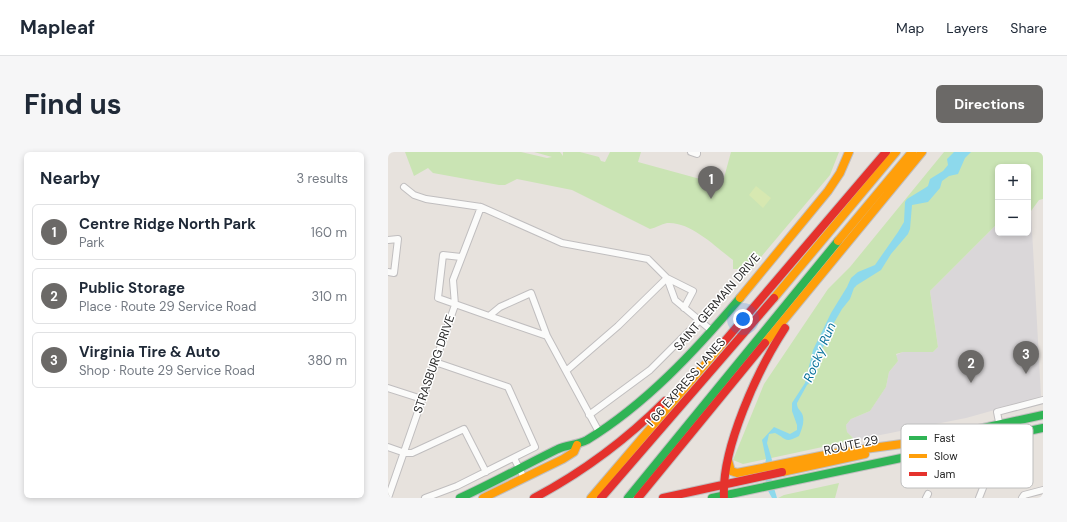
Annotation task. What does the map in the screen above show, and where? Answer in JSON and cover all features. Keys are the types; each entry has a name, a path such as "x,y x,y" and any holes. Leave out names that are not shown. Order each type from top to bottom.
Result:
{"main road":[{"name":"SAINT GERMAIN DRIVE","path":"460,498 520,470 564,447 577,445 599,432 651,390 711,330 828,191 840,173 849,152"},
{"path":"591,498 697,376 886,152"},
{"name":"I 66 EXPRESS LANES","path":"601,498 734,345 896,152"},
{"path":"633,496 781,309 912,152"},
{"path":"633,496 646,489 922,152"},
{"path":"723,497 723,484 728,460 748,397 762,365 779,336 827,267"},
{"path":"534,498 573,476 600,458 658,408 681,385 697,376"},
{"path":"1004,424 1043,415"},
{"name":"ROUTE 29","path":"1033,430 1043,428"},
{"path":"663,498 723,484 756,473 789,466 835,453 901,444"},
{"name":"SAINT GERMAIN DRIVE","path":"483,498 564,459 574,452 577,445"},
{"name":"ROUTE 29","path":"712,498 723,497 901,458"},
{"path":"728,460 730,469 734,473 756,473"}],"street":[{"path":"404,187 414,195 426,199 481,207 562,243 648,259 667,278 693,291 684,308"},
{"name":"STRASBURG DRIVE","path":"388,498 405,453 455,305 453,280 481,207"},
{"path":"388,272 394,273 398,239 389,239"},
{"path":"461,257 443,255 438,298 547,336"},
{"path":"667,278 675,300 711,330"},
{"path":"566,371 618,326 667,278"},
{"path":"489,316 500,307 531,293 547,336 599,432"},
{"path":"589,415 650,370 699,321"},
{"path":"425,498 457,486 535,447 508,387 435,362"},
{"path":"388,388 422,399"},
{"path":"1000,424 997,412 1043,400"},
{"path":"388,447 405,453 412,453 464,429 486,472"},
{"path":"514,458 524,478"},
{"path":"979,498 982,488"},
{"path":"1022,498 1024,495 1043,490"}],"shaded area":[{"path":"1031,211 1041,397 966,418 936,424 901,424 901,431 855,440 847,432 846,425 851,419 870,411 886,387 889,372 898,361 896,355 903,352 933,352 938,347 930,291 995,226 995,236 1031,236"}],"green space":[{"path":"405,152 521,152 547,158 552,157 534,152 560,152 563,156 563,152 580,152 599,157 601,161 605,162 610,152 641,152 638,162 722,185 731,152 839,152 830,175 745,276 738,269 733,269 733,260 711,242 694,230 685,226 676,223 667,223 650,229 572,190 517,179 505,185 499,185 433,173 428,168 414,176"},
{"path":"944,152 1043,152 1043,199 1039,200 1031,211 1031,164 995,164 995,226 930,291 938,347 933,352 903,352 896,354 898,361 889,372 886,387 870,411 851,419 846,425 847,432 855,440 743,464 733,460 764,384 828,289 850,267"},
{"path":"756,186 771,198 763,208 749,195"},
{"path":"839,483 835,498 778,498 784,495"}],"water":[{"name":"Rocky Run","path":"954,152 971,152 965,158 958,174 949,176 942,181 940,188 928,202 912,205 910,229 908,234 891,254 881,270 854,288 850,299 842,309 831,328 817,362 813,380 807,385 797,403 803,418 799,436 788,440 775,433 769,434 767,443 772,460 769,471 777,498 772,498 767,489 764,469 766,459 762,440 774,427 790,434 797,430 797,425 792,411 792,403 805,383 813,350 831,313 851,278 858,272 875,265 898,232 904,222 905,202 907,199 928,186 930,179 943,171 948,165 947,159"}],"traffic: fast":[{"path":"628,498 838,241"},
{"path":"460,498 558,449 587,440 609,426 669,375 740,298"},
{"path":"1002,424 1043,415"},
{"path":"1033,430 1043,428"},
{"path":"712,498 901,458"}],"traffic: slow":[{"path":"740,298 828,191 840,173 849,152"},
{"path":"774,298 896,152"},
{"path":"838,241 912,152"},
{"path":"765,343 922,152"},
{"path":"591,498 724,342"},
{"path":"728,460 731,471 737,473 835,453 901,444"},
{"path":"483,498 563,459 574,452 577,445"},
{"path":"782,472 865,454"}],"traffic: jam":[{"path":"724,342 886,152"},
{"path":"601,498 774,298"},
{"path":"724,498 728,457 743,410 764,365 785,328"},
{"path":"638,498 765,343"},
{"path":"534,498 587,466 635,429 665,401"},
{"path":"663,498 782,472"}],"place":[{"name":"Centre Ridge North Park","path":"711,199"},
{"name":"Virginia Tire & Auto","path":"1026,374"},
{"name":"Public Storage","path":"971,383"}]}
